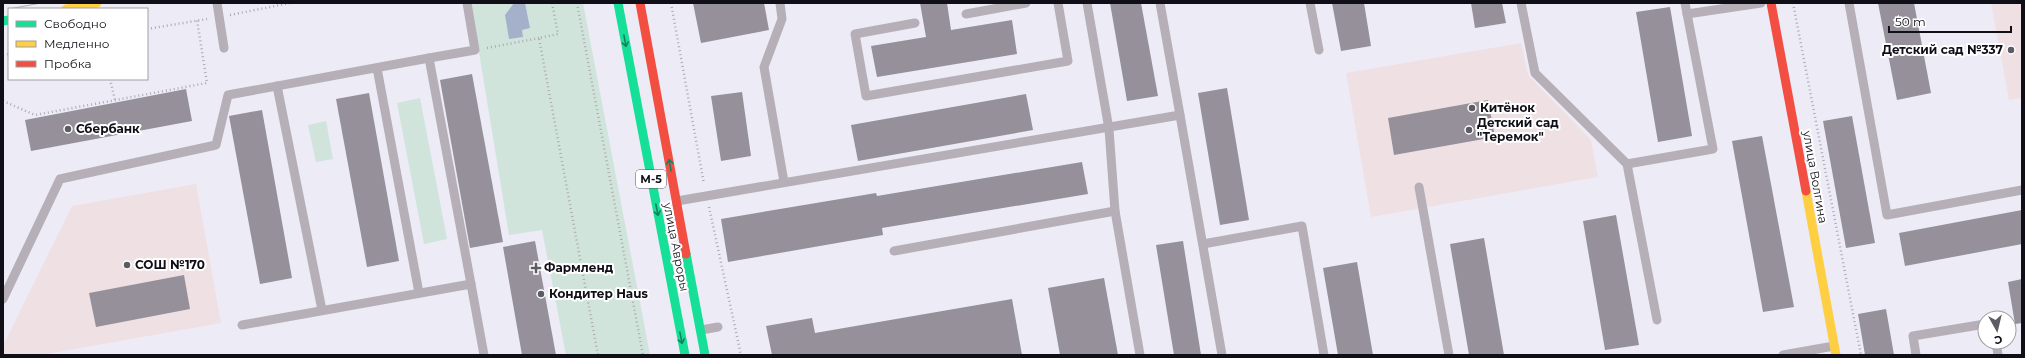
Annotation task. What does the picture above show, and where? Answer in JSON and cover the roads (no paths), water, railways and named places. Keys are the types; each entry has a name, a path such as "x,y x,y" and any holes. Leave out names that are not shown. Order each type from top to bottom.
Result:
{"main road":[{"path":"71,8 97,3"},
{"name":"улица Авроры","path":"618,3 685,355"},
{"name":"улица Авроры","path":"640,3 705,355"},
{"name":"улица Волгина","path":"1771,3 1835,350"}],"lane":[{"path":"217,3 224,48"},
{"path":"3,299 60,179 216,145 228,95 475,50 467,3"},
{"path":"780,3 782,19 764,66 784,182"},
{"path":"966,14 1026,3"},
{"path":"915,23 855,34 866,96 1068,62 1058,3"},
{"path":"1087,3 1109,128 1115,211 1140,355"},
{"path":"1160,3 1222,355"},
{"path":"1310,3 1319,50"},
{"path":"1521,3 1534,73 1627,164 1657,320"},
{"path":"1627,164 1712,149 1685,3"},
{"path":"1687,14 1761,3"},
{"path":"1849,3 1887,215 2022,190"},
{"path":"429,58 484,355"},
{"path":"377,68 419,293"},
{"path":"277,86 322,310"},
{"path":"677,201 1180,115"},
{"path":"1419,187 1449,355"},
{"path":"894,251 1115,211"},
{"path":"1203,244 1302,226 1324,355"},
{"path":"242,325 471,284"},
{"path":"1916,355 1913,336 1977,325"},
{"path":"701,330 718,327"},
{"path":"1783,355 1835,350"}],"water":[{"path":"514,3 525,3 530,28 522,30 523,37 509,39 505,15"}],"tram line":[{"path":"14,8 41,3"}],"place":[{"name":"Детский сад №337","path":"2011,50"},
{"name":"Китёнок","path":"1472,108"},
{"name":"Сбербанк","path":"68,129"},
{"name":"Детский сад \"Теремок\"","path":"1469,130"},
{"name":"СОШ №170","path":"127,265"},
{"name":"Фармленд","path":"536,268"},
{"name":"Кондитер Haus","path":"541,294"}]}
